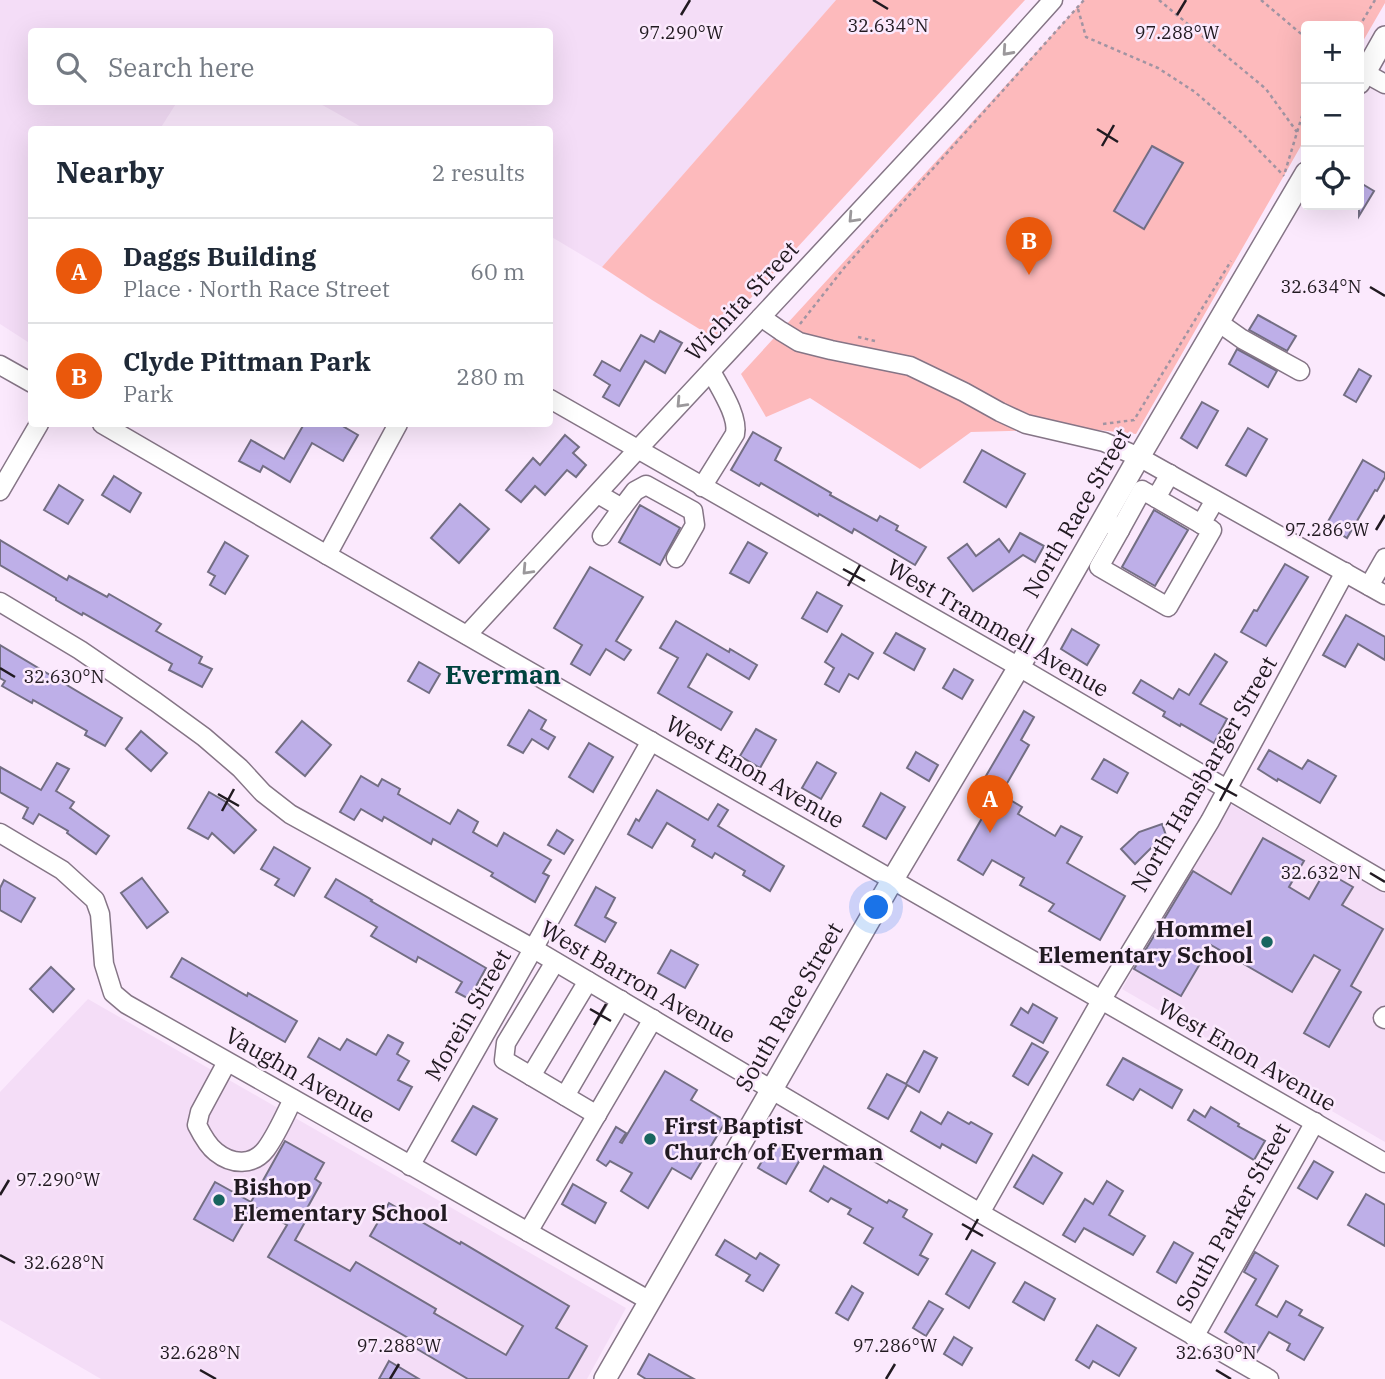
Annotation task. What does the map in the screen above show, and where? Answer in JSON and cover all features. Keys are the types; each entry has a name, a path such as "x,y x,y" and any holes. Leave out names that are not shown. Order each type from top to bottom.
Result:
{"main road":[{"path":"1364,74 1385,37"},
{"name":"North Race Street","path":"893,879 1019,667 1111,525 1139,457 1301,181"},
{"name":"South Race Street","path":"605,1379 893,879"}],"street":[{"name":"Wichita Street","path":"467,635 1053,0"},
{"path":"1364,79 1385,85"},
{"path":"761,317 799,342 910,366 1026,424 1104,442 1139,457 1377,590 1385,558"},
{"path":"1218,322 1242,340 1300,371"},
{"path":"0,365 28,381"},
{"path":"702,487 735,434 736,428 729,406 711,371"},
{"name":"West Trammell Avenue","path":"553,401 1019,667 1385,882"},
{"path":"0,491 37,427"},
{"name":"West Enon Avenue","path":"107,427 1385,1163"},
{"path":"327,555 396,427"},
{"path":"666,496 679,473"},
{"path":"1157,498 1170,474"},
{"path":"602,536 635,491 646,485 693,512 695,525 676,558"},
{"path":"1142,490 1157,498 1212,530 1168,607 1099,567 1111,525 1142,490"},
{"path":"598,494 622,508"},
{"path":"1201,524 1215,500"},
{"name":"North Hansbarger Street","path":"980,1213 1102,999 1210,821 1345,572"},
{"name":"West Barron Avenue","path":"0,602 80,650 204,737 240,768 263,793 290,814 534,949 980,1213 1269,1379"},
{"name":"Morein Street","path":"410,1166 651,741"},
{"name":"Vaughn Avenue","path":"0,833 62,870 95,900 100,914 104,964 113,993 126,1004 650,1301"},
{"path":"555,962 506,1043 504,1060 597,1115"},
{"path":"531,1076 587,981"},
{"path":"565,1096 621,1000"},
{"path":"528,1232 653,1019"},
{"path":"227,1062 200,1112 197,1125 216,1152 230,1160 247,1162 259,1155 266,1149 293,1100"},
{"name":"South Parker Street","path":"1194,1337 1315,1122"}],"path":[{"path":"796,329 844,268 1084,0"},
{"path":"1158,0 1266,89 1297,132"},
{"path":"1261,0 1301,34"},
{"path":"1362,21 1375,0"},
{"path":"1077,8 1086,37 1158,68 1195,92 1242,133 1284,176 1301,119"},
{"path":"1102,424 1134,420 1234,257"},
{"path":"856,337 878,342"}],"shaded area":[{"path":"0,0 836,0 602,267 553,238 553,126 360,126 322,105 553,105 553,28 28,28 28,105 175,105 162,126 28,126 28,342 0,324"},
{"path":"836,0 1025,0 714,338 602,267"},
{"path":"1084,0 1385,0 1364,39 1364,21 1301,21 1301,146 1136,434 1089,429 971,432 920,469 810,398 766,417 741,374"},
{"name":"Hommel Elementary School","path":"1230,804 1385,894 1385,1142 1122,989"},
{"name":"Bishop Elementary School","path":"88,999 626,1308 587,1379 101,1379 0,1320 0,1092"}],"building":[{"path":"1152,146 1183,163 1144,229 1114,211"},
{"path":"1364,185 1374,191 1364,208"},
{"path":"1258,315 1296,336 1287,351 1249,330"},
{"path":"660,331 682,343 665,373 645,361 619,406 603,397 610,385 594,375 602,361 620,371 641,335 654,342"},
{"path":"1237,349 1277,371 1268,387 1229,364"},
{"path":"1359,369 1371,376 1356,402 1344,395"},
{"path":"1202,402 1218,411 1197,448 1181,438"},
{"path":"302,427 344,427 358,435 343,461 312,443 290,482 263,466 260,472 239,461 251,440 284,459"},
{"path":"1248,428 1267,439 1246,476 1226,465"},
{"path":"753,432 781,448 775,460 877,521 880,516 898,526 896,530 926,547 915,565 854,529 852,533 761,483 759,486 731,470"},
{"path":"565,435 579,447 573,453 586,465 576,477 567,470 545,495 535,486 521,502 506,490 533,458 540,465"},
{"path":"982,450 1025,474 1006,507 964,482"},
{"path":"1363,460 1385,473 1385,477 1347,538 1326,525"},
{"path":"114,476 141,493 130,512 102,495"},
{"path":"59,485 83,500 68,524 44,510"},
{"path":"460,504 489,529 459,563 431,538"},
{"path":"640,505 680,528 660,565 619,542"},
{"path":"1154,510 1188,530 1155,586 1122,567"},
{"path":"1020,533 1044,546 1035,562 1023,555 973,591 948,558 967,544 976,556 999,539 1009,552"},
{"path":"0,540 67,580 69,576 107,597 109,594 161,624 156,631 202,657 199,663 212,669 202,687 169,670 172,664 83,613 82,615 0,565"},
{"path":"225,542 248,556 225,594 210,585 215,576 208,572"},
{"path":"748,542 767,553 749,583 730,573"},
{"path":"1285,564 1308,577 1266,646 1241,632"},
{"path":"590,567 643,597 616,641 631,650 624,660 606,649 590,675 571,664 582,645 554,628"},
{"path":"817,592 842,606 827,632 802,618"},
{"path":"1346,615 1385,637 1385,660 1358,644 1345,667 1323,655"},
{"path":"676,621 757,665 749,679 707,654 688,687 732,712 721,730 658,693 678,658 660,648"},
{"path":"1072,629 1099,645 1087,665 1061,649"},
{"path":"896,633 925,649 914,670 884,653"},
{"path":"842,634 873,653 858,679 849,674 839,692 825,684 834,668 825,662"},
{"path":"0,645 122,718 105,746 85,735 87,731 33,700 32,703 2,686 5,681 0,678"},
{"path":"1215,654 1227,662 1200,704 1227,719 1214,743 1163,716 1165,712 1133,693 1141,680 1173,699 1179,689 1189,695"},
{"path":"419,662 440,674 429,693 408,681"},
{"path":"954,669 973,680 962,699 943,688"},
{"path":"529,710 546,720 541,729 555,737 548,749 532,739 523,753 508,745"},
{"path":"1024,711 1034,717 1021,740 1029,745 1002,792 983,781"},
{"path":"302,721 331,745 305,776 276,752"},
{"path":"756,729 776,740 760,768 740,756"},
{"path":"141,731 167,753 151,771 126,749"},
{"path":"589,743 613,757 593,792 569,777"},
{"path":"1269,750 1302,769 1308,760 1336,776 1320,803 1258,769"},
{"path":"916,752 938,765 929,781 907,768"},
{"path":"1104,759 1128,773 1117,793 1092,779"},
{"path":"817,762 836,773 821,799 802,788"},
{"path":"57,763 69,769 56,791 74,802 70,808 109,836 96,854 67,833 68,831 39,814 33,824 23,818 28,808 0,792 0,767 41,790"},
{"path":"361,776 378,786 382,779 400,789 398,794 450,824 458,810 478,822 473,832 497,846 504,833 551,860 543,873 549,876 535,902 491,876 493,873 433,839 431,844 384,817 382,821 361,809 354,820 340,812"},
{"path":"657,790 708,820 718,804 728,810 718,826 784,866 770,891 743,875 745,871 715,853 712,858 692,846 695,840 667,823 652,848 628,834"},
{"path":"209,792 226,802 256,830 234,853 212,833 208,839 188,828"},
{"path":"997,792 1022,807 1018,814 1055,836 1061,826 1082,837 1067,863 1125,896 1100,940 1049,911 1054,904 1020,885 1024,878 992,860 983,875 958,860"},
{"path":"881,793 905,807 886,839 863,826"},
{"path":"1162,824 1168,841 1152,847 1135,864 1121,849 1139,832"},
{"path":"557,830 573,840 564,854 548,845"},
{"path":"1263,838 1304,861 1289,887 1309,899 1325,871 1353,887 1342,905 1383,929 1351,986 1361,992 1329,1047 1304,1033 1340,970 1314,955 1292,992 1211,945 1181,996 1134,969 1193,871 1231,894"},
{"path":"274,847 310,868 294,896 275,885 279,879 261,869"},
{"path":"142,878 168,912 147,928 121,893"},
{"path":"336,879 486,968 469,999 456,992 462,982 418,957 416,962 371,936 377,927 325,897"},
{"path":"4,880 35,898 21,922 0,910 0,888"},
{"path":"596,887 615,898 605,917 616,923 605,942 575,925"},
{"path":"671,950 698,965 685,988 658,973"},
{"path":"182,958 297,1021 285,1042 171,977"},
{"path":"51,967 74,989 53,1012 30,989"},
{"path":"1033,1004 1057,1018 1043,1043 1011,1025 1021,1008 1028,1013"},
{"path":"388,1035 403,1043 397,1054 409,1061 398,1080 412,1087 399,1110 308,1057 319,1038 340,1050 347,1039 376,1055"},
{"path":"1032,1043 1048,1052 1028,1085 1013,1076"},
{"path":"924,1051 937,1058 919,1092 907,1085 888,1119 868,1108 887,1074 906,1084"},
{"path":"1123,1058 1182,1090 1172,1108 1140,1089 1133,1100 1107,1085"},
{"name":"First Baptist Church of Everman","path":"665,1071 697,1090 691,1100 726,1121 691,1179 672,1168 648,1208 621,1191 632,1173 610,1161 606,1166 597,1160 616,1127 626,1133 620,1142 622,1143"},
{"path":"473,1106 497,1119 476,1155 452,1141"},
{"path":"1211,1107 1265,1141 1254,1160 1188,1120 1194,1110 1205,1117"},
{"path":"921,1112 941,1124 948,1112 992,1134 976,1163 942,1144 940,1148 911,1131"},
{"path":"285,1141 324,1163 315,1179 321,1183 305,1212 309,1215 295,1240 350,1271 356,1262 436,1309 434,1313 506,1355 523,1326 370,1236 389,1203 569,1306 556,1328 587,1346 568,1379 468,1379 407,1343 410,1339 268,1257 287,1225 253,1206 233,1241 194,1219 215,1182 251,1202"},
{"path":"773,1142 801,1158 786,1184 758,1168"},
{"path":"1033,1155 1062,1173 1043,1204 1014,1187"},
{"path":"1314,1161 1333,1172 1317,1199 1298,1188"},
{"path":"824,1166 887,1203 889,1200 907,1210 903,1217 932,1234 920,1255 928,1259 918,1275 864,1243 873,1228 848,1214 851,1209 831,1198 828,1202 810,1191"},
{"path":"1107,1181 1123,1191 1109,1215 1145,1236 1133,1255 1084,1228 1075,1242 1063,1235 1085,1199 1093,1204"},
{"path":"573,1184 606,1203 595,1223 562,1204"},
{"path":"1366,1194 1385,1205 1385,1246 1348,1225"},
{"path":"725,1240 756,1259 760,1253 779,1265 763,1291 746,1281 750,1275 716,1255"},
{"path":"1174,1242 1193,1253 1176,1283 1157,1272"},
{"path":"972,1250 995,1263 969,1308 946,1294"},
{"path":"1255,1252 1278,1266 1256,1305 1277,1317 1286,1301 1302,1310 1299,1315 1323,1328 1304,1360 1287,1350 1290,1344 1269,1332 1257,1352 1225,1332 1256,1279 1244,1272"},
{"path":"1025,1282 1055,1299 1044,1320 1013,1302"},
{"path":"852,1286 863,1293 848,1320 836,1313"},
{"path":"929,1301 943,1309 926,1336 913,1328"},
{"path":"1097,1325 1136,1348 1119,1376 1093,1361 1089,1368 1076,1360"},
{"path":"954,1337 972,1348 962,1365 944,1354"},
{"path":"649,1354 694,1379 646,1379 638,1374"},
{"path":"389,1361 419,1379 379,1379"}],"place":[{"name":"Clyde Pittman Park","path":"1029,275"},
{"name":"Daggs Building","path":"990,833"},
{"name":"Hommel Elementary School","path":"1267,942"},
{"name":"First Baptist Church of Everman","path":"650,1139"},
{"name":"Bishop Elementary School","path":"219,1200"}],"district":[{"name":"Everman","path":"503,675"}]}
